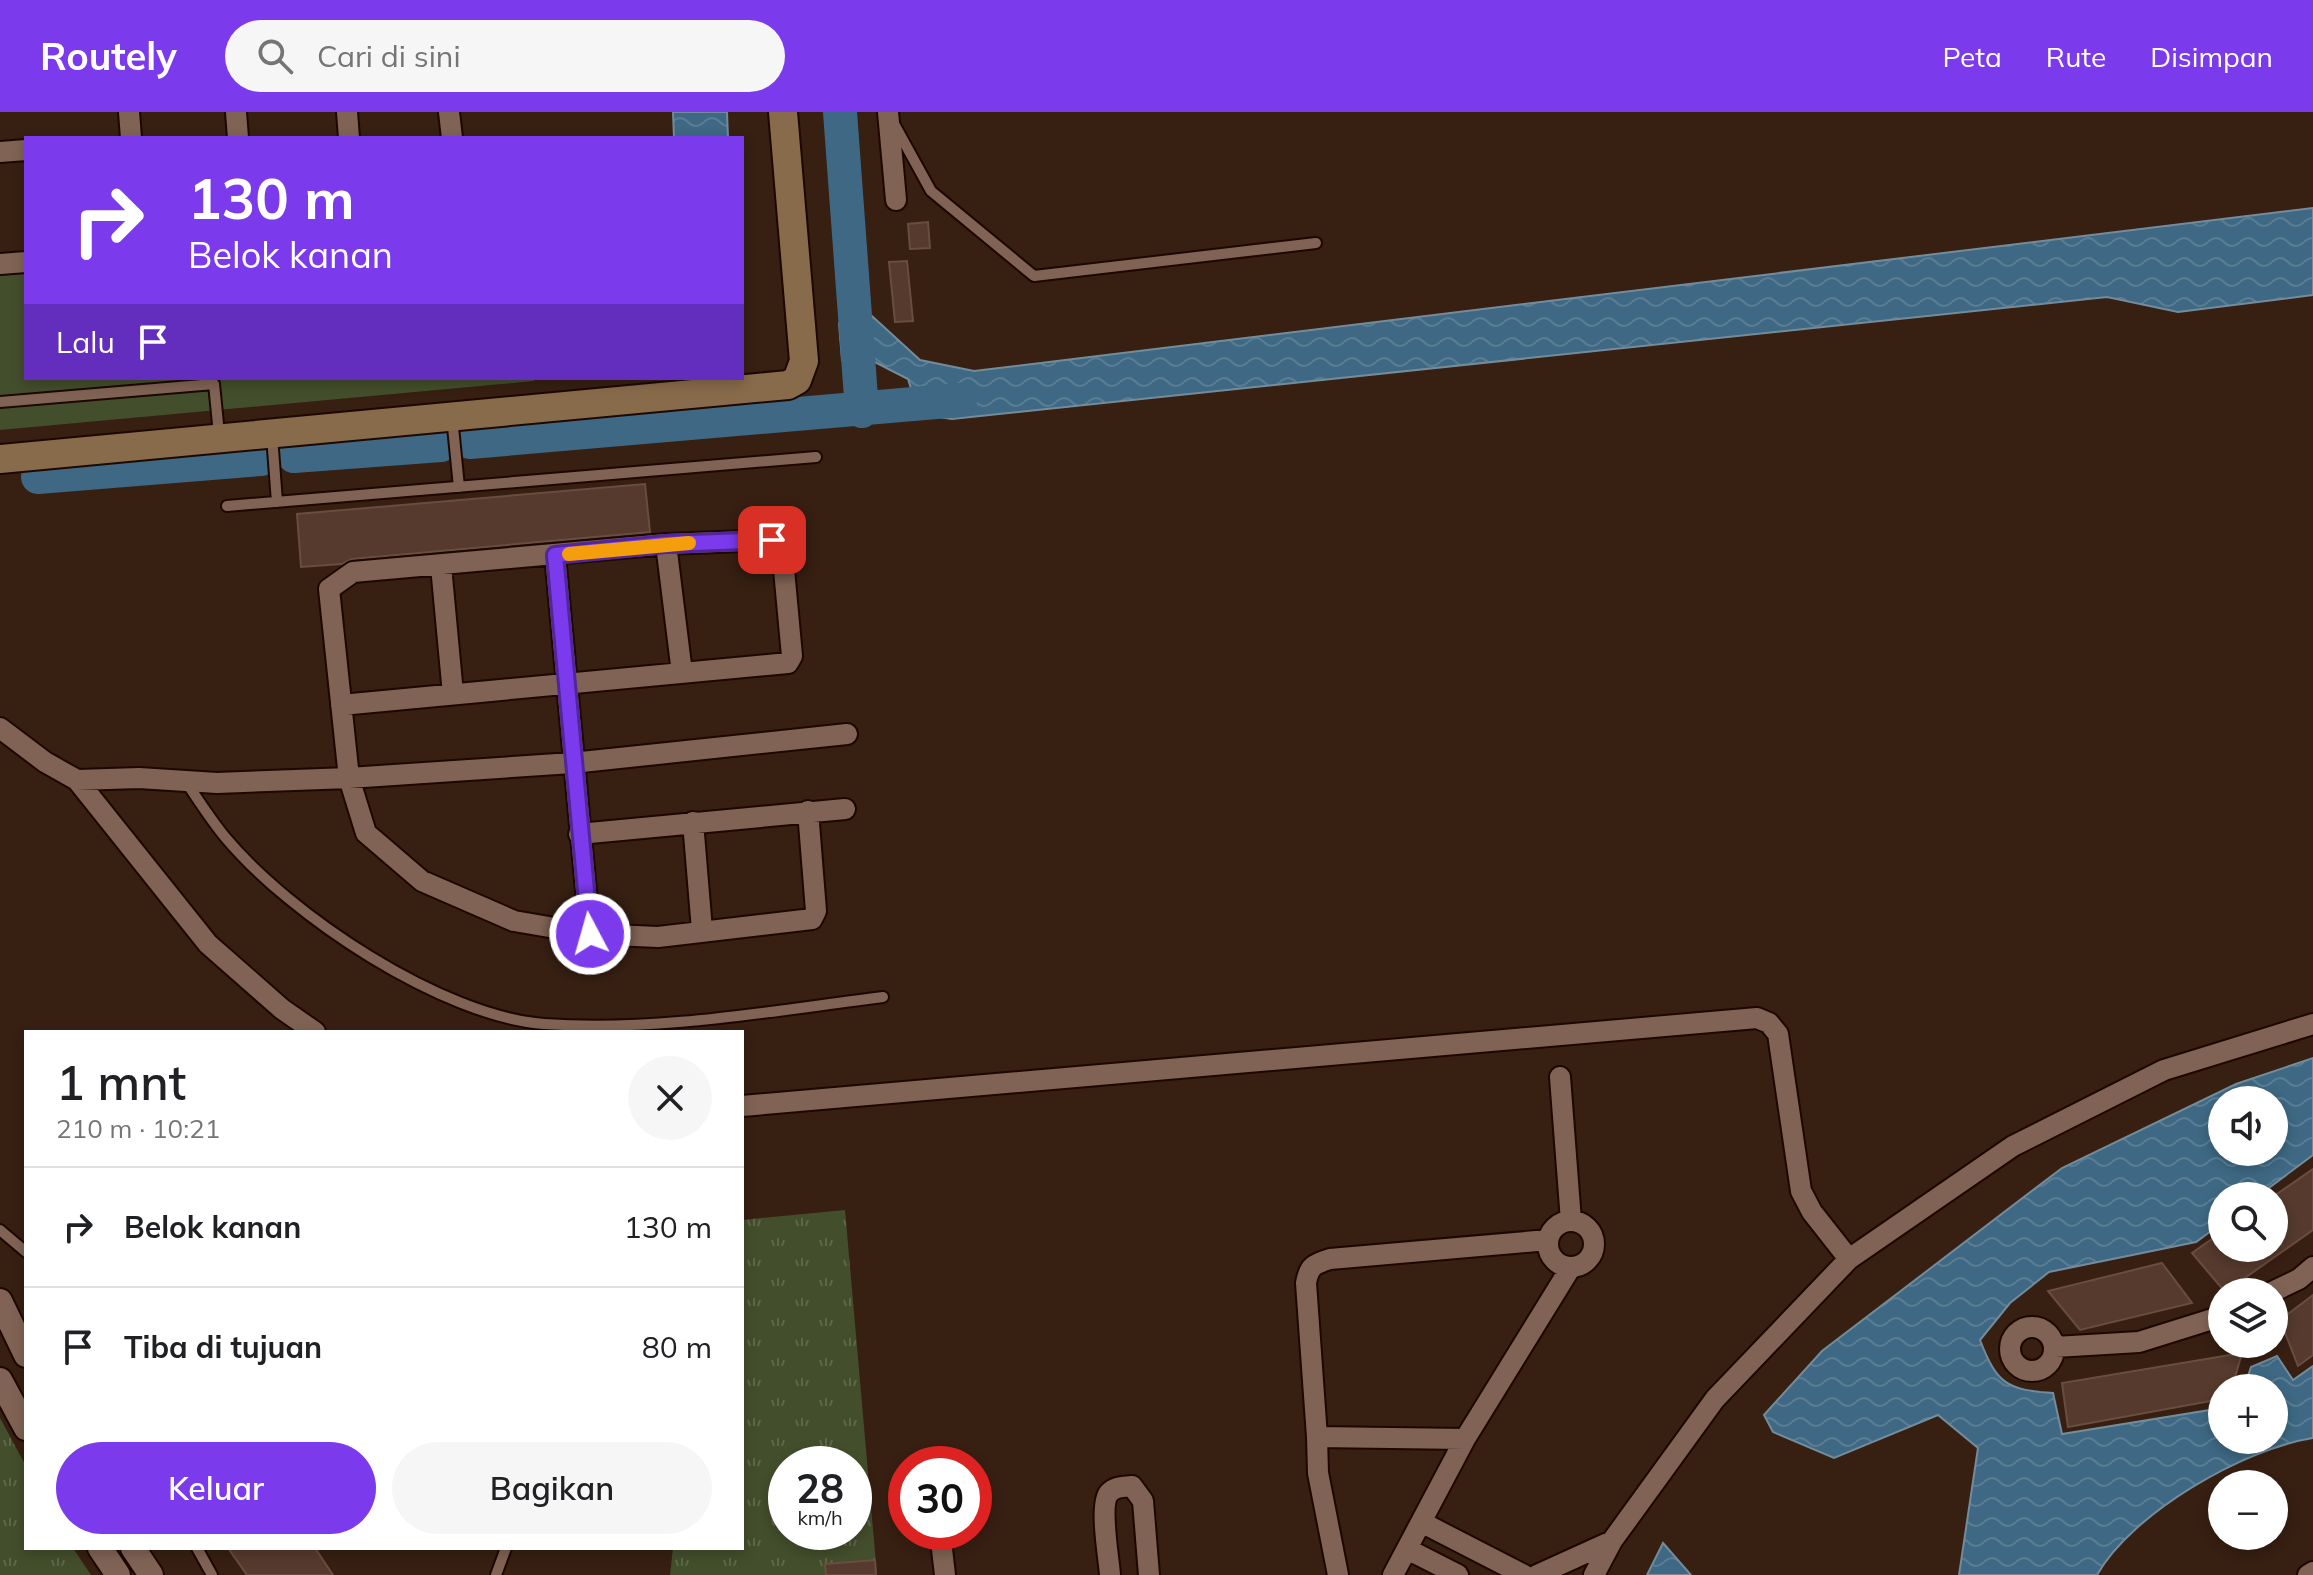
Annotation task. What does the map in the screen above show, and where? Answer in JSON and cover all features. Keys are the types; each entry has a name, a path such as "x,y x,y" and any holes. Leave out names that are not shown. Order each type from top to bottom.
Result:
{"main road":[{"path":"0,459 788,385 797,380 804,361 783,112"}],"street":[{"path":"129,112 131,136"},
{"path":"236,112 238,136"},
{"path":"347,112 349,136"},
{"path":"449,112 452,136"},
{"path":"888,113 896,200"},
{"path":"0,152 24,150"},
{"path":"0,264 24,262"},
{"path":"341,705 791,660 782,548 772,540 666,544 353,572 329,589 341,705 349,778 366,833 422,881 514,921 590,934 658,937 810,920 815,915 808,811"},
{"path":"666,544 682,673"},
{"path":"555,555 590,934"},
{"path":"441,566 453,694"},
{"path":"0,728 45,762 77,780 208,944 282,1009 312,1030"},
{"path":"77,780 139,778 186,782 349,778 572,763 847,734"},
{"path":"579,834 845,809"},
{"path":"693,822 702,930"},
{"path":"744,1106 1757,1018 1769,1023 1778,1034 1801,1191 1812,1212 1849,1259"},
{"path":"1594,1575 1612,1541 1715,1399 1849,1259 2013,1146 2109,1097 2164,1070 2313,1024"},
{"path":"1560,1077 1571,1221"},
{"path":"1571,1221 1586,1227 1593,1240 1586,1262 1571,1267 1563,1266 1551,1255 1548,1240 1556,1227 1571,1221"},
{"path":"1338,1575 1318,1473 1306,1283 1308,1269 1330,1259 1548,1240"},
{"path":"1393,1575 1465,1439 1571,1267"},
{"path":"2288,1284 2313,1267"},
{"path":"0,1301 24,1351"},
{"path":"2055,1347 2139,1342 2208,1320"},
{"path":"0,1380 24,1424"},
{"path":"1317,1437 1465,1439"},
{"path":"1110,1575 1104,1505 1108,1493 1132,1486 1143,1501 1149,1575"},
{"path":"1421,1522 1524,1575"},
{"path":"1537,1575 1612,1541"},
{"path":"1407,1549 1458,1575"},
{"path":"101,1550 118,1575"},
{"path":"134,1550 151,1575"},
{"path":"942,1550 945,1575"}],"lane":[{"path":"888,113 931,191 1034,276 1316,243"},
{"path":"0,402 214,384 219,438"},
{"path":"452,417 459,487"},
{"path":"272,434 277,502"},
{"path":"227,506 816,457"},
{"path":"186,782 226,838 266,878 344,940 410,981 461,1005 541,1024 624,1026 883,997"},
{"path":"0,1230 24,1250"},
{"path":"198,1550 212,1575"},
{"path":"496,1575 505,1550"}],"green space":[{"path":"24,269 24,380 534,381 0,430 0,272"},
{"path":"845,1210 866,1446 768,1446 768,1550 872,1550 872,1518 877,1575 670,1575 673,1550 744,1550 744,1220"},
{"path":"0,1418 24,1462 24,1550 74,1550 91,1575 0,1575"}],"water":[{"path":"673,112 727,112 728,136 674,136"},
{"path":"2313,208 2313,295 2178,312 2107,297 952,419 919,414 908,379 865,357 842,360 839,323 872,316 920,360 974,371"},
{"path":"2313,1058 2313,1155 2277,1182 2208,1182 2208,1233 2196,1242 2049,1272 2010,1303 1980,1340 1992,1366 2006,1382 2025,1390 2053,1393 2062,1434 2208,1410 2208,1454 2258,1454 2223,1470 2208,1470 2208,1478 2162,1507 2136,1529 2113,1552 2097,1575 1959,1575 1978,1448 1938,1415 1834,1458 1773,1432 1764,1415 1822,1351 2062,1168 2208,1098 2208,1166 2288,1166 2288,1086 2232,1086"},
{"path":"2278,1358 2293,1380 2313,1366 2313,1438 2288,1444 2288,1374 2249,1374 2251,1367"},
{"path":"1663,1543 1691,1575 1647,1575"}],"building":[{"path":"928,222 930,248 910,249 908,224"},
{"path":"907,261 913,321 895,322 889,262"},
{"path":"645,484 650,532 352,559 342,564 301,567 297,514"},
{"path":"2313,1169 2313,1230 2288,1248 2288,1186"},
{"path":"2208,1242 2208,1262 2268,1262 2245,1278 2213,1278 2192,1253"},
{"path":"2162,1263 2192,1303 2080,1330 2048,1291"},
{"path":"2313,1295 2313,1355 2298,1366 2288,1340 2288,1314"},
{"path":"2212,1358 2241,1358 2236,1374 2208,1374 2208,1402 2068,1427 2062,1383"},
{"path":"229,1550 316,1550 333,1575 247,1575"},
{"path":"875,1560 876,1575 826,1575 825,1564"}],"waterway":[{"path":"840,112 862,411"},
{"path":"470,442 960,400"},
{"path":"294,456 441,445"},
{"path":"38,477 261,459"}],"slow traffic":[{"path":"569,554 689,543"}],"route":[{"path":"590,934 555,555 666,544 772,540"}]}
